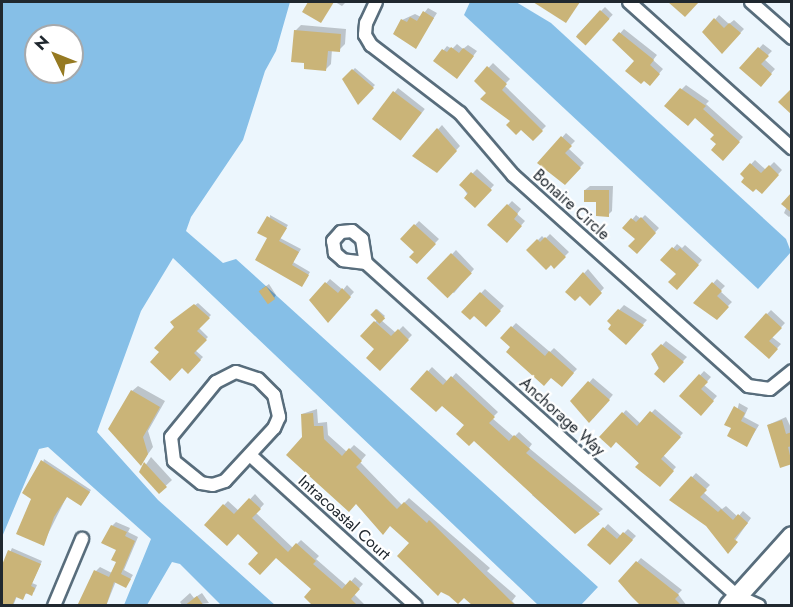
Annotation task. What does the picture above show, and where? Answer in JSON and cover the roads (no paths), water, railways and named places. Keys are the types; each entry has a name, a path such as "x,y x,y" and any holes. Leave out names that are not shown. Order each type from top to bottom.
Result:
{"street":[{"name":"Bonaire Circle","path":"376,2 366,22 365,35 371,45 460,113 513,175 731,370 759,390 780,383 792,371"},
{"path":"629,2 792,148"},
{"path":"752,2 792,38"},
{"path":"762,11 771,2"},
{"name":"Anchorage Way","path":"366,263 736,602 759,606"},
{"path":"236,372 258,379 279,405 274,428 250,455 225,481 213,485 191,477 174,461 170,449 176,427 216,382 236,372"},
{"name":"Intracoastal Court","path":"250,455 416,606"},
{"path":"736,602 792,536"},
{"path":"54,606 82,539"}],"water":[{"path":"2,2 290,2 276,51 265,71 243,140 191,217 186,231 223,263 236,259 598,587 581,605 538,605 173,258 141,311 97,432 158,500 275,605 221,605 180,564 172,562 147,605 124,605 151,539 48,447 39,449 2,537"},
{"path":"470,2 516,2 551,23 786,239 791,252 758,289 464,15"}]}
